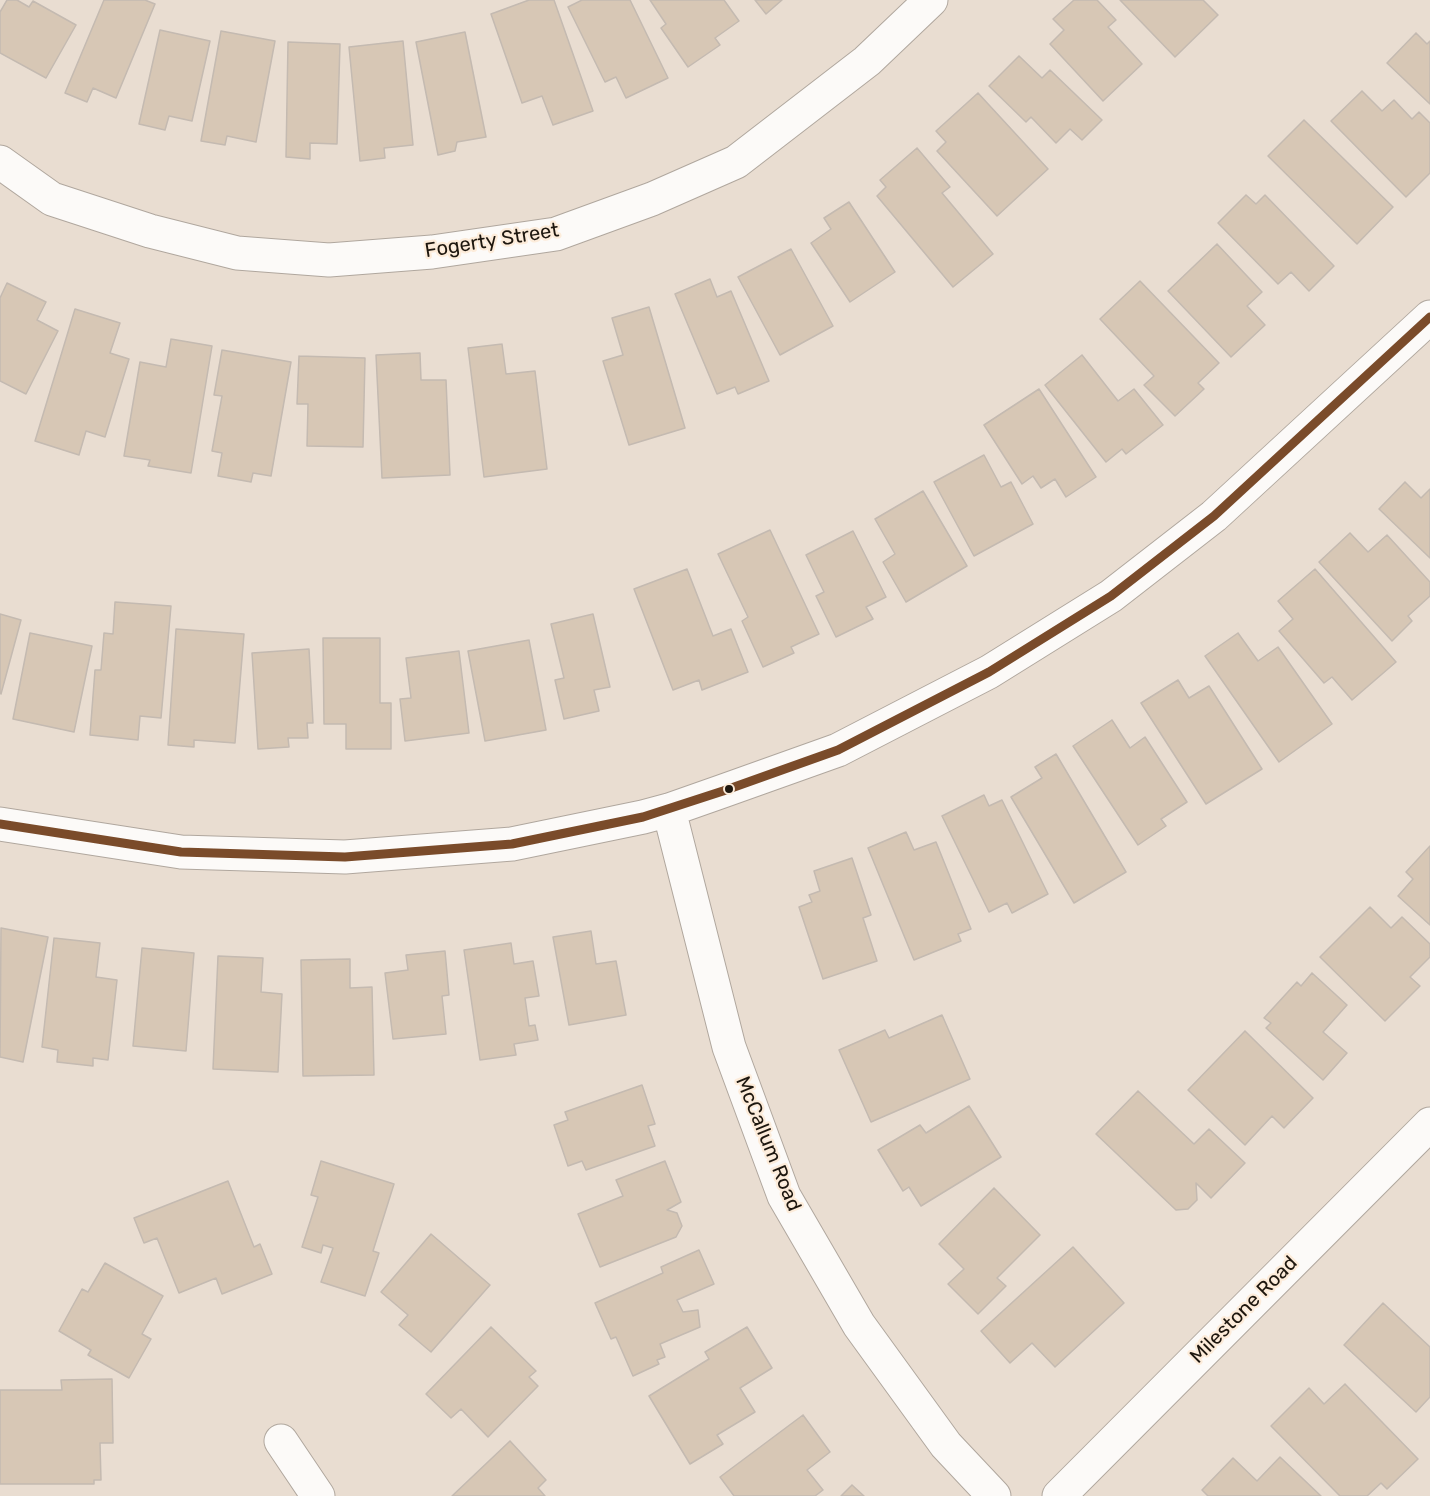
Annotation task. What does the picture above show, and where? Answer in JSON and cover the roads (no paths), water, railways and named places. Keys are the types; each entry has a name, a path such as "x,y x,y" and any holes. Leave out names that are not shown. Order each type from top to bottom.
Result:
{"street":[{"name":"Fogerty Street","path":"0,162 52,199 150,231 237,253 329,260 432,252 556,234 652,199 736,162 867,61 931,0"},
{"path":"0,824 181,852 345,857 512,844 669,810 838,750 989,672 1111,596 1214,516 1430,317"},
{"name":"McCallum Road","path":"669,810 729,1047 784,1196 859,1325 946,1444 994,1496"},
{"name":"Milestone Road","path":"1059,1496 1430,1124"},
{"path":"281,1441 318,1496"}]}
